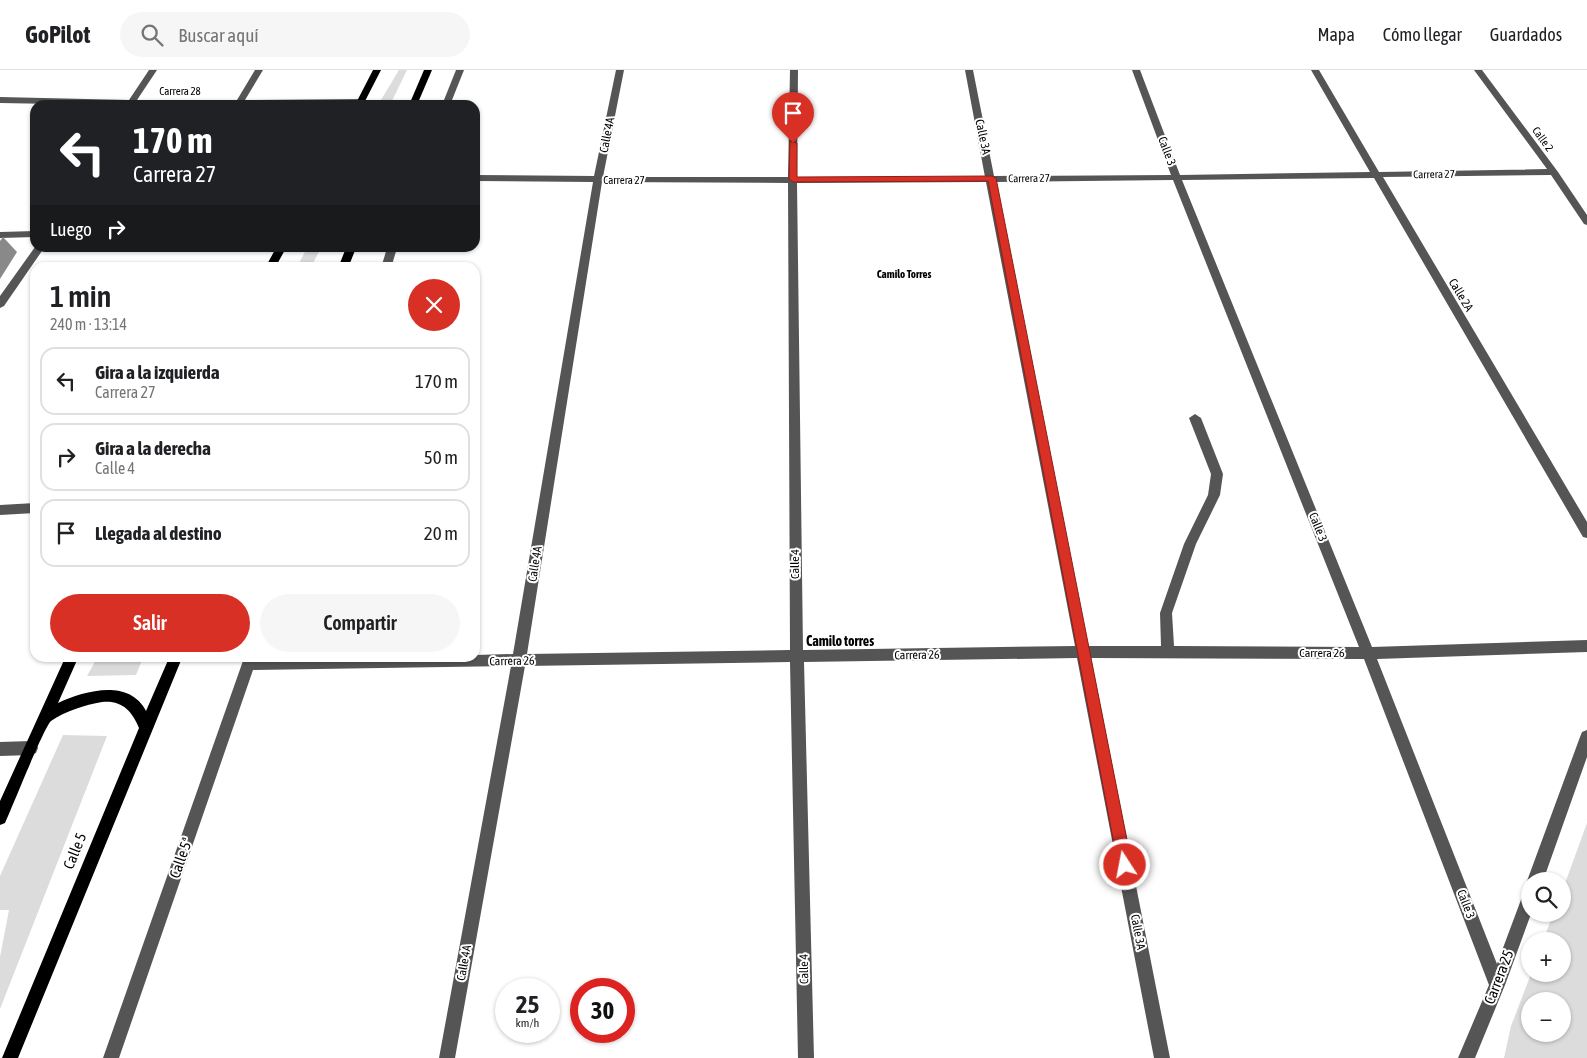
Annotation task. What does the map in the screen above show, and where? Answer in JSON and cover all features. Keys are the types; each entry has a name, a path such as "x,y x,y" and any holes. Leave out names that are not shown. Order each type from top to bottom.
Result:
{"main road":[{"path":"362,100 377,70"},
{"path":"415,100 428,70"},
{"path":"0,818 69,662"},
{"name":"Calle 5","path":"10,1058 145,725 173,662"},
{"path":"44,718 73,702 109,696 126,700 139,710 145,725"}],"street":[{"path":"133,100 153,70"},
{"path":"241,100 259,70"},
{"path":"448,100 460,70"},
{"name":"Calle 4A","path":"447,1058 519,661 598,180 620,70"},
{"name":"Calle 4","path":"794,70 796,657 806,1058"},
{"name":"Calle 3A","path":"969,70 992,178 1162,1058"},
{"name":"Calle 3","path":"1136,70 1176,176 1368,652 1497,985"},
{"name":"Calle 2A","path":"1315,70 1587,533"},
{"name":"Calle 2","path":"1478,70 1554,172 1587,222"},
{"name":"Carrera 28","path":"0,100 30,101"},
{"name":"Carrera 27","path":"480,178 598,180 992,178 1554,172"},
{"path":"0,235 30,234"},
{"path":"0,304 36,252"},
{"path":"1168,652 1166,614 1190,544 1214,494 1217,474 1195,418"},
{"path":"0,510 30,508"},
{"name":"Carrera 26","path":"480,661 1083,652 1368,652 1587,646"},
{"name":"Calle 5ª","path":"111,1058 249,662"},
{"path":"1538,872 1587,737"},
{"path":"0,748 31,748"},
{"name":"Carrera 25","path":"1466,1058 1497,985 1521,919"}],"shaded area":[{"path":"399,70 407,70 392,100 381,100"},
{"path":"305,252 319,252 314,262 300,262"},
{"path":"95,662 141,662 136,675 87,676"},
{"path":"63,735 107,736 0,1009 0,957 9,910 0,910 0,876"},
{"path":"1587,823 1587,1058 1504,1058 1511,1026 1521,1000 1521,1042 1571,1042 1571,992 1524,992 1528,982 1571,982 1571,932 1546,932 1550,922 1571,922 1571,872 1569,872"}],"district":[{"name":"Camilo Torres","path":"904,274"},
{"name":"Camilo torres","path":"840,641"}],"route":[{"path":"793,143 793,179 992,178 1125,865"}]}
